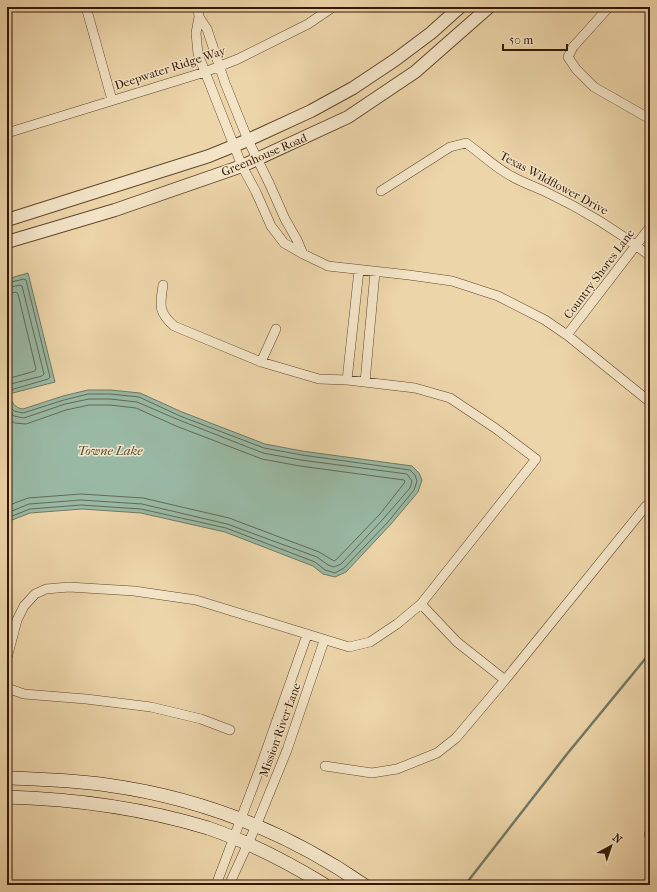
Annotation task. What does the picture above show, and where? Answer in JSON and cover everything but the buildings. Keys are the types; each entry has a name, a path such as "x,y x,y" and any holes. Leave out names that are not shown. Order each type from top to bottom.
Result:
{"main road":[{"path":"7,778 58,780 108,785 220,811 272,832 306,849 347,873 364,885"},
{"path":"7,797 47,798 96,803 183,822 208,829 248,844 295,867 325,885"}],"street":[{"path":"86,7 112,100"},
{"path":"198,7 200,17 206,29 248,140 303,254"},
{"name":"Deepwater Ridge Way","path":"8,131 205,72 219,65 238,59 308,24 333,7"},
{"name":"Greenhouse Road","path":"7,220 209,156 311,112 353,88 407,51 431,33 460,7"},
{"name":"Greenhouse Road","path":"7,242 115,210 242,166 354,113 415,72 489,7"},
{"path":"609,7 573,47 568,56 576,70 594,87 650,119"},
{"path":"200,17 196,32 198,54 242,166 256,192 271,226 284,243 328,266 452,281 498,296 545,320 568,335 650,402"},
{"name":"Texas Wildflower Drive","path":"381,191 450,147 466,143 499,169 514,178 546,191 583,210 612,228 650,256"},
{"name":"Country Shores Lane","path":"568,335 650,227"},
{"path":"348,380 359,270"},
{"path":"365,382 375,272"},
{"path":"7,658 17,620 24,606 36,594 46,589 69,587 134,591 196,600 324,641 349,647 370,642 397,624 422,604 536,459 496,428 450,398 415,388 348,380 319,379 261,362 174,326 165,318 160,304 162,285"},
{"path":"261,362 276,329"},
{"path":"325,766 372,773 397,769 437,752 456,738 646,506"},
{"path":"422,604 457,642 505,680"},
{"name":"Mission River Lane","path":"216,885 307,635"},
{"name":"Mission River Lane","path":"229,885 256,826 287,750 324,641"},
{"path":"7,688 24,694 86,699 151,707 201,718 230,730"}],"water":[{"name":"Towne Lake","path":"28,273 55,382 9,394 15,406 23,409 63,396 88,390 111,390 140,393 182,412 265,444 302,451 412,466 419,473 422,480 418,492 391,524 346,572 335,577 323,574 313,566 225,532 141,513 82,509 30,513 7,522 7,279"}],"waterway":[{"path":"465,885 567,754 650,653"}]}
